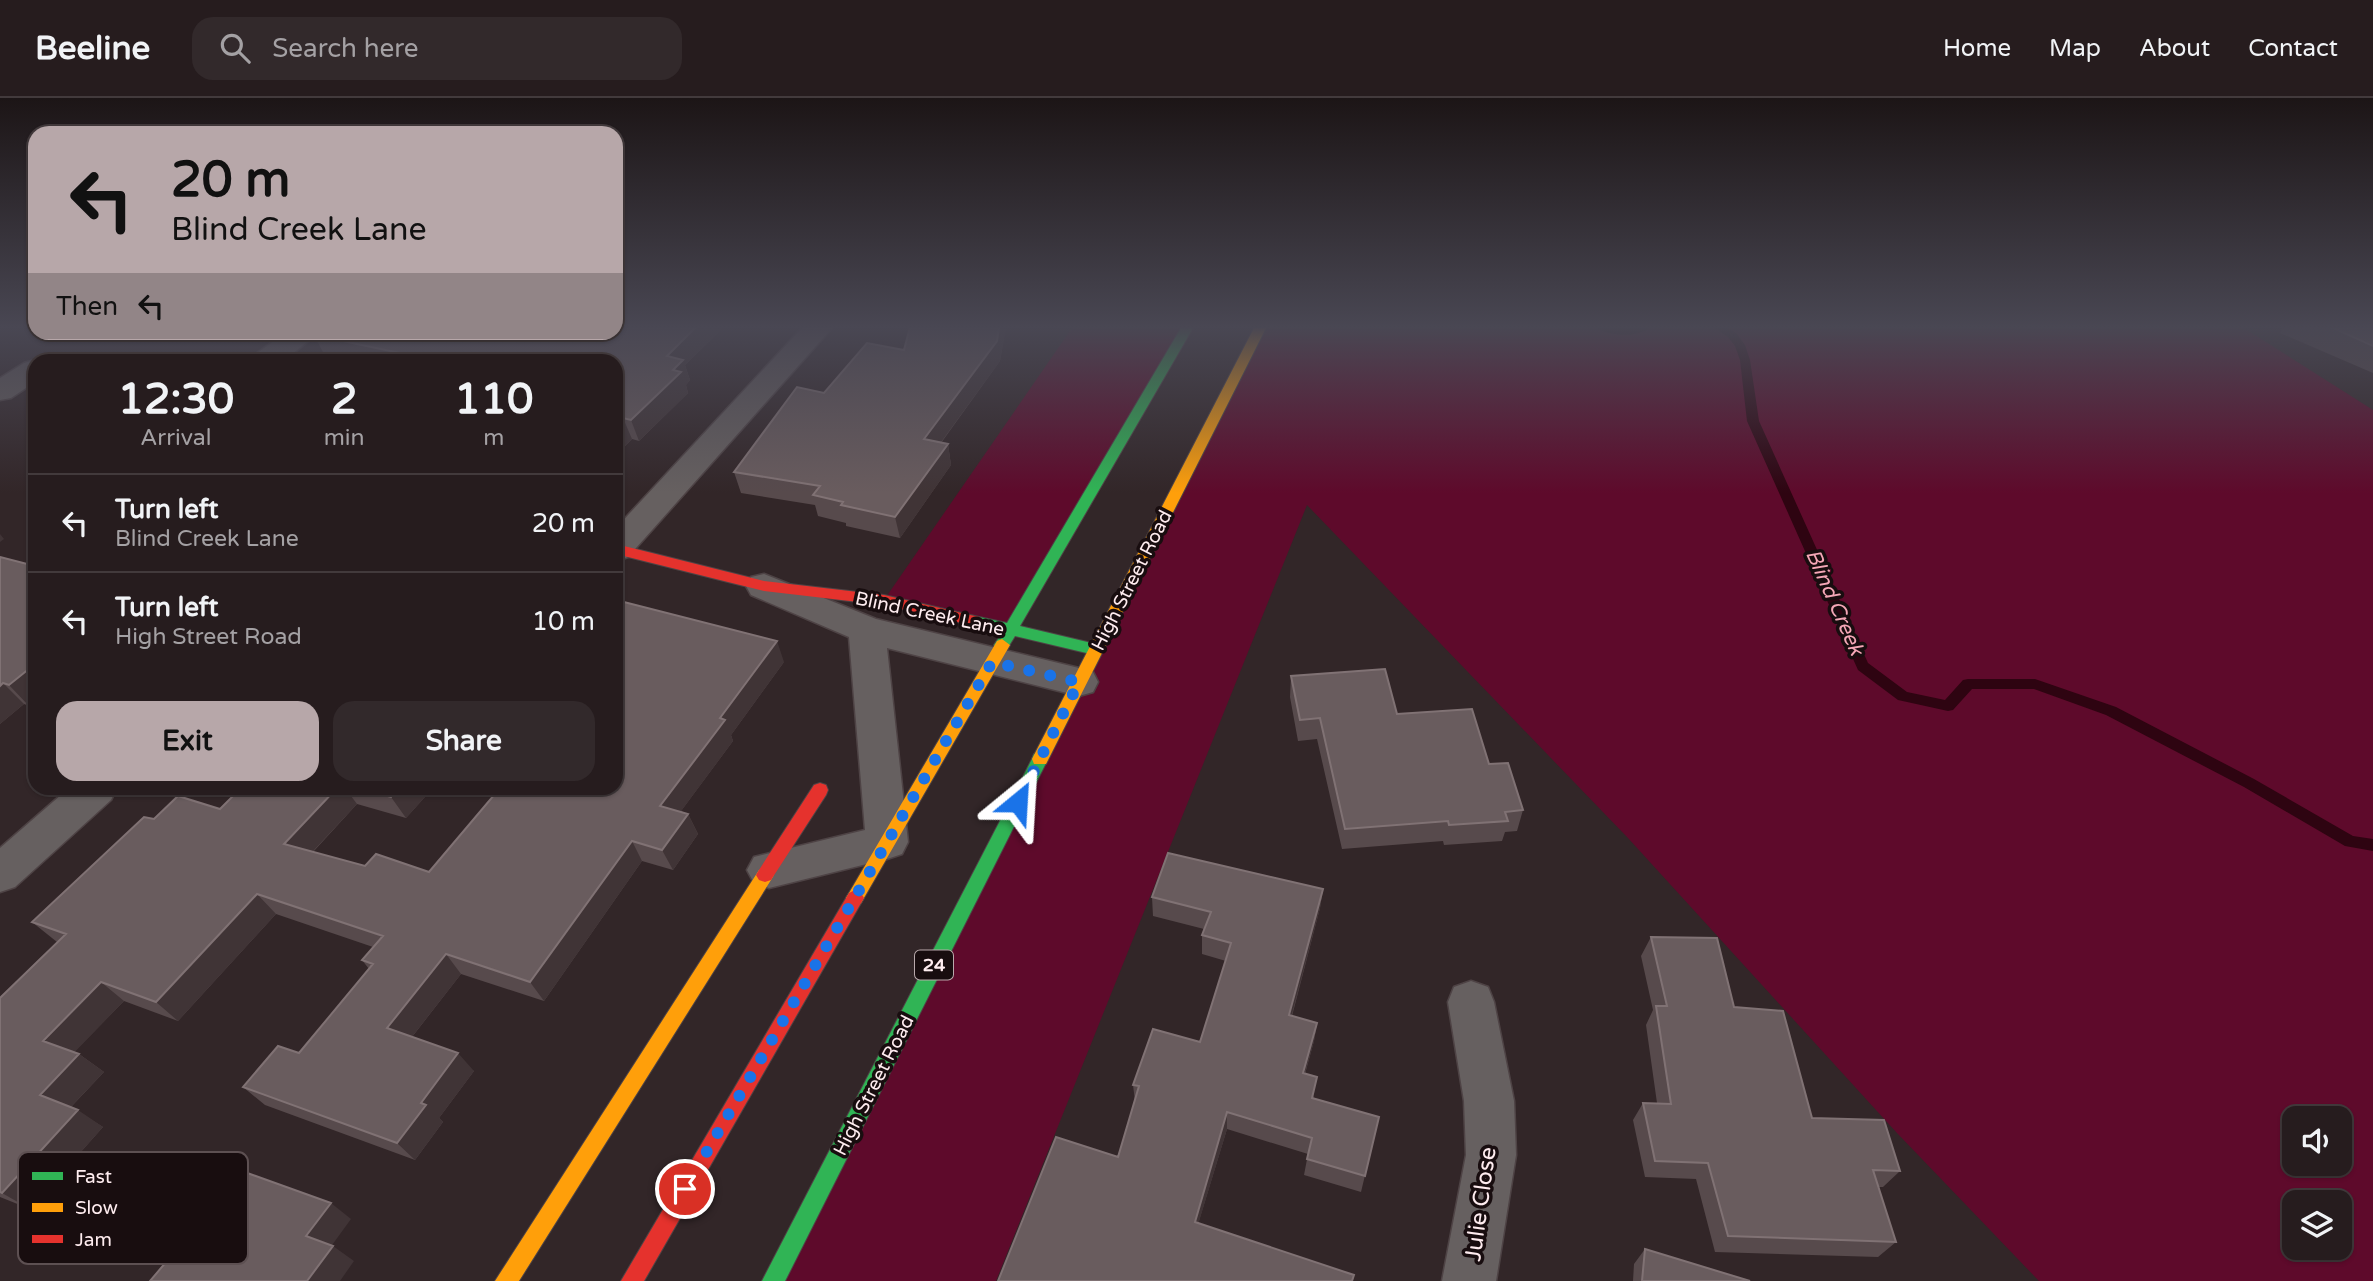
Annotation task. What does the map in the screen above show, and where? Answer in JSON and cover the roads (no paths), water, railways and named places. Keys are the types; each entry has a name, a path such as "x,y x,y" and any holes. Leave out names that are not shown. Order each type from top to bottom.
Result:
{"main road":[{"path":"632,1281 1154,383"},
{"name":"High Street Road","path":"773,1281 1231,383"},
{"name":"Blind Creek Lane","path":"623,551 764,586 884,600 1096,649"},
{"path":"506,1281 820,790"}],"street":[{"path":"623,541 767,383"},
{"name":"Blind Creek Lane","path":"764,586 867,630 1079,682"},
{"path":"769,870 887,842 867,630"},
{"path":"0,874 88,795"},
{"name":"Julie Close","path":"1469,1281 1491,1155 1489,1101 1471,1002"}],"waterway":[{"name":"Blind Creek","path":"1748,383 1753,421 1863,666 1903,696 1948,706 1968,684 2035,684 2111,711 2249,783 2350,842 2373,845"}]}
